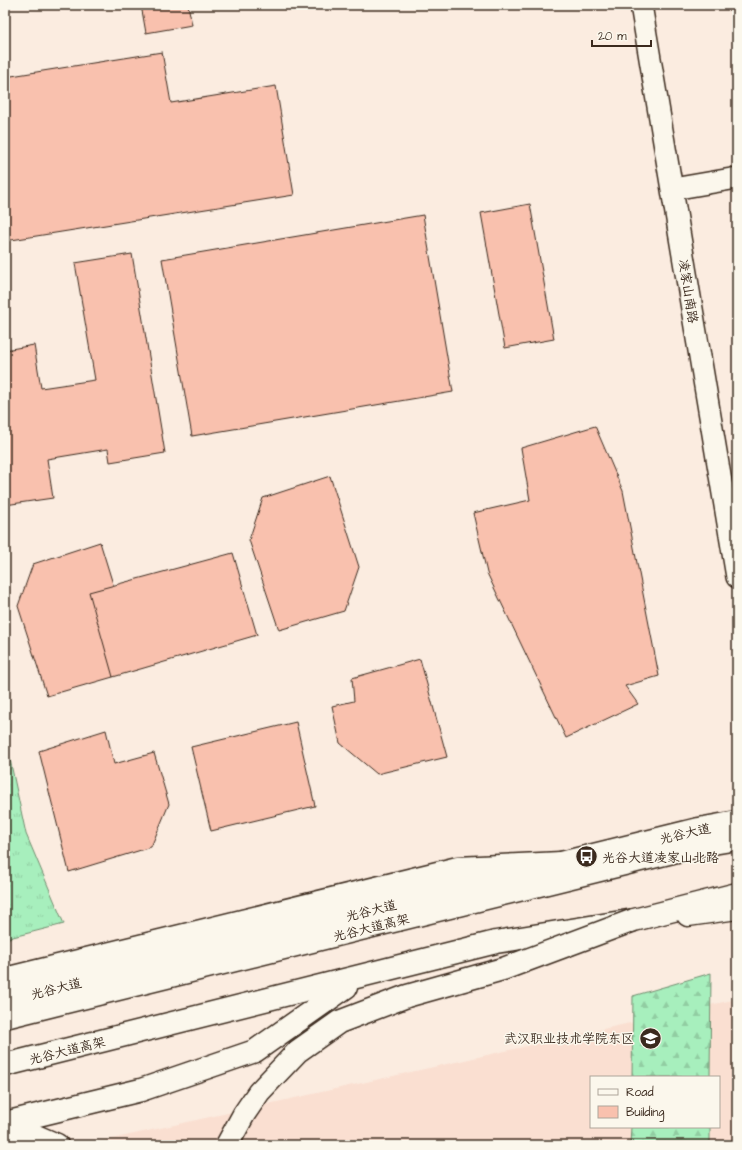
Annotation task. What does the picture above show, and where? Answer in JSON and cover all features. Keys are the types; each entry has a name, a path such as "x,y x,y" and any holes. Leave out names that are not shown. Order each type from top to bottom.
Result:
{"main road":[{"name":"光谷大道","path":"5,1000 699,829 737,822"},
{"name":"光谷大道高架","path":"5,1017 701,846 737,839"},
{"path":"5,979 458,868 561,863"},
{"name":"光谷大道高架","path":"5,1065 496,942 634,920 737,894"},
{"path":"5,1074 346,987 515,948 703,912 737,908"},
{"path":"227,1145 244,1114 259,1092 298,1051 339,1022 407,996 503,969 634,920"},
{"path":"5,1123 141,1090 255,1051 346,987"},
{"path":"5,1127 24,1131 57,1145"}],"street":[{"name":"凌家山南路","path":"641,5 737,577"},
{"path":"673,189 737,178"}],"shaded area":[{"name":"武汉职业技术学院东区","path":"737,999 737,1145 85,1145"}],"green space":[{"path":"5,736 26,834 64,924 5,939"},
{"path":"711,973 710,1076 632,1076 633,996"},
{"path":"631,1128 710,1128 710,1145 630,1145"}],"building":[{"path":"141,5 188,5 192,25 146,33"},
{"path":"731,5 737,5 737,40"},
{"path":"162,52 171,103 276,86 294,195 5,241 5,77"},
{"path":"530,204 554,339 505,348 481,213"},
{"path":"423,215 453,392 192,436 162,259"},
{"path":"132,254 165,453 110,462 108,449 47,459 53,498 5,505 5,350 34,345 41,388 95,380 75,263"},
{"path":"595,426 623,491 659,676 625,686 638,704 566,738 487,573 473,513 530,500 521,448"},
{"path":"330,476 359,567 344,611 279,630 249,540 263,498"},
{"path":"100,542 128,633 113,677 47,696 18,606 33,564"},
{"path":"233,553 257,635 113,677 89,592"},
{"path":"420,659 447,757 377,774 340,743 332,706 354,701 352,678"},
{"path":"296,722 315,806 211,831 191,747"},
{"path":"106,730 114,764 154,753 169,804 151,847 69,872 39,751"}],"place":[{"name":"光谷大道凌家山北路","path":"587,857"},
{"name":"武汉职业技术学院东区","path":"650,1038"}]}
